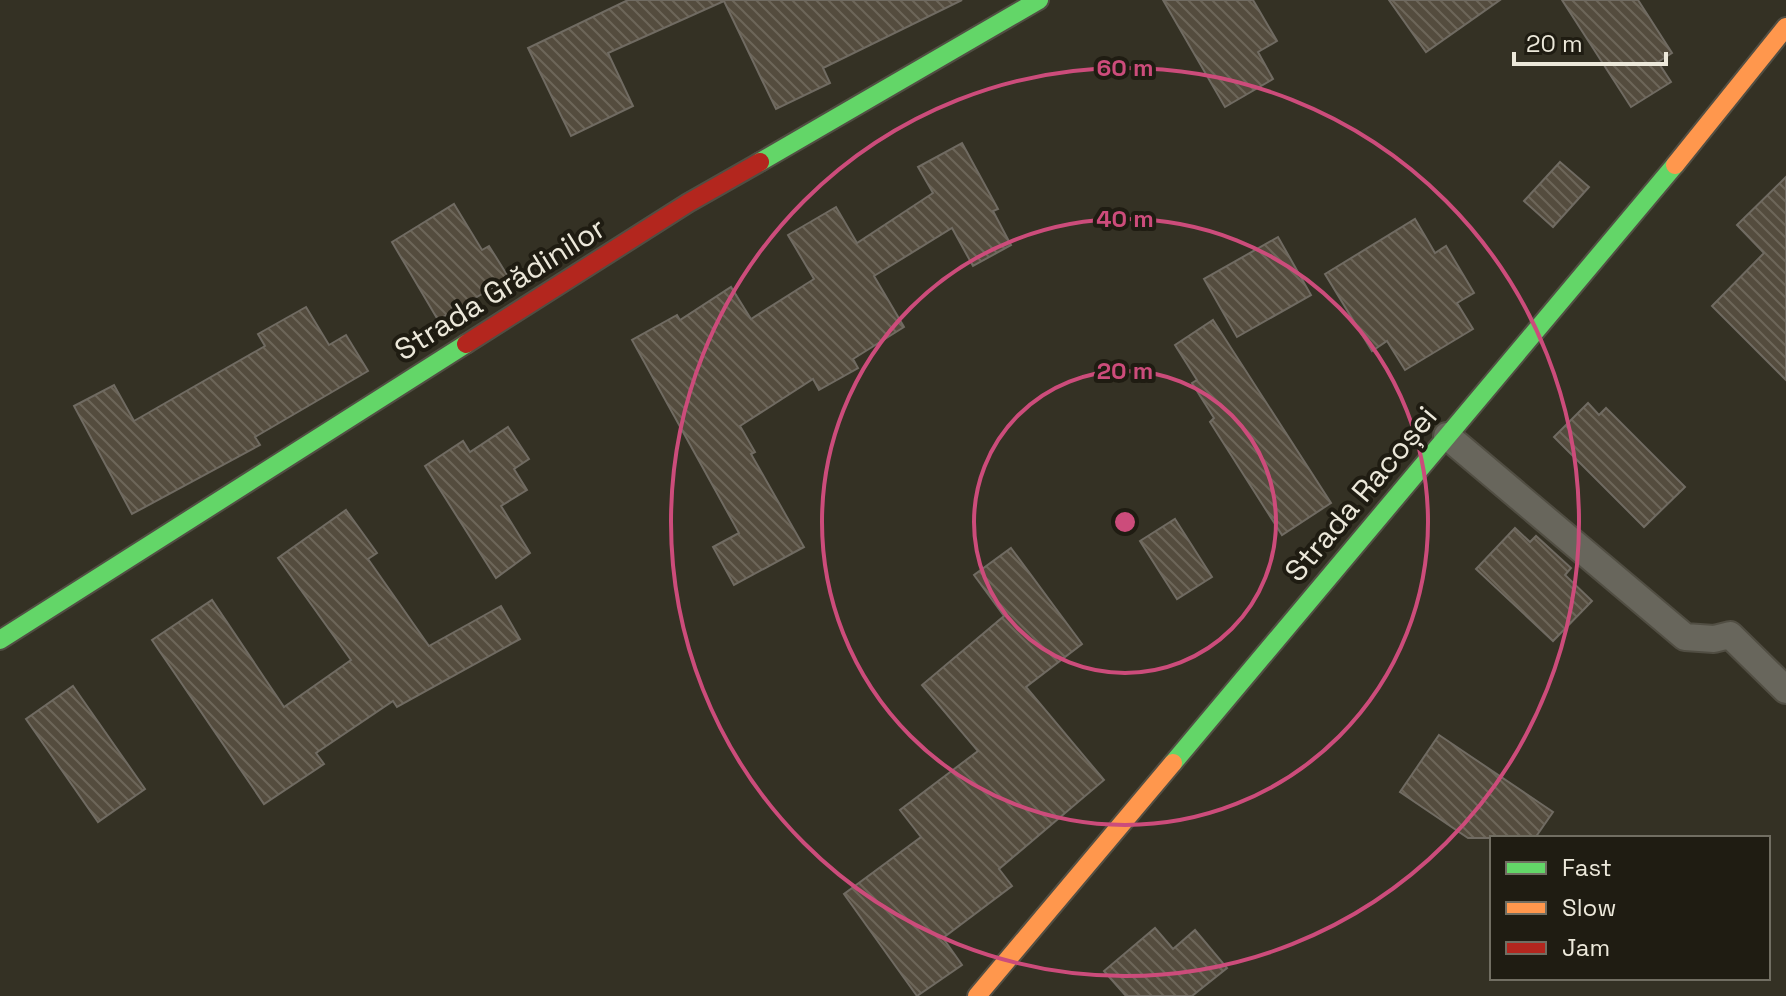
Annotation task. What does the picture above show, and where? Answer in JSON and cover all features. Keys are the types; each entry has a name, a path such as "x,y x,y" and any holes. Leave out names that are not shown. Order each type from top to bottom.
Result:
{"street":[{"name":"Strada Grădinilor","path":"0,640 688,203 1039,0"},
{"name":"Strada Racoșei","path":"977,996 1700,135 1786,27"}],"lane":[{"path":"1447,436 1685,637 1714,639 1730,635 1786,690"}],"building":[{"path":"628,0 962,0 823,68 830,83 776,109 724,1 608,53 633,106 571,136 528,48"},
{"path":"1163,0 1253,0 1277,41 1258,52 1273,79 1225,107"},
{"path":"1389,0 1500,0 1426,52"},
{"path":"1562,0 1638,0 1672,53 1658,62 1671,82 1631,107"},
{"path":"962,143 998,209 993,211 1011,245 973,266 952,228 874,276 904,327 853,359 858,368 819,390 813,379 740,426 755,452 751,454 804,547 734,585 713,547 739,533 632,340 677,315 680,320 731,287 751,319 814,279 788,235 836,207 857,243 933,193 918,167"},
{"path":"1560,162 1589,187 1553,227 1524,201"},
{"path":"1786,177 1786,380 1712,306 1764,253 1737,225"},
{"path":"454,204 482,250 489,246 509,278 438,320 392,242"},
{"path":"1415,219 1435,253 1446,246 1474,293 1457,303 1473,329 1405,370 1387,341 1372,351 1325,274"},
{"path":"1278,237 1311,295 1237,337 1204,279"},
{"path":"306,307 329,345 346,335 368,371 255,437 260,445 132,514 74,406 114,385 134,421 265,346 258,334"},
{"path":"1213,320 1331,503 1282,535 1210,422 1214,418 1192,383 1197,380 1175,345"},
{"path":"1588,403 1599,415 1606,408 1685,487 1644,527 1554,437"},
{"path":"508,427 529,459 514,469 527,490 501,506 530,553 496,578 425,466 463,441 470,452"},
{"path":"346,510 377,553 368,559 429,646 501,606 520,639 397,707 393,701 316,753 324,764 264,804 152,640 212,600 284,707 351,660 278,558"},
{"path":"1175,519 1212,577 1177,599 1140,541"},
{"path":"1515,528 1530,542 1536,536 1571,568 1565,575 1592,601 1553,641 1476,569"},
{"path":"1011,548 1082,644 1026,687 1104,780 999,869 1012,886 943,938 962,965 917,996 844,894 921,837 900,810 978,751 922,685 1004,616 974,575"},
{"path":"73,686 145,789 98,822 26,719"},
{"path":"1439,735 1553,812 1536,836 1468,838 1400,792"},
{"path":"1155,928 1173,949 1195,930 1227,968 1192,996 1126,996 1104,971"}],"traffic: fast":[{"path":"760,162 1039,0"},
{"path":"1173,763 1675,165"},
{"path":"0,640 466,344"}],"traffic: slow":[{"path":"1675,165 1786,27"},
{"path":"977,996 1173,763"}],"traffic: jam":[{"path":"466,344 688,203 760,162"}]}
